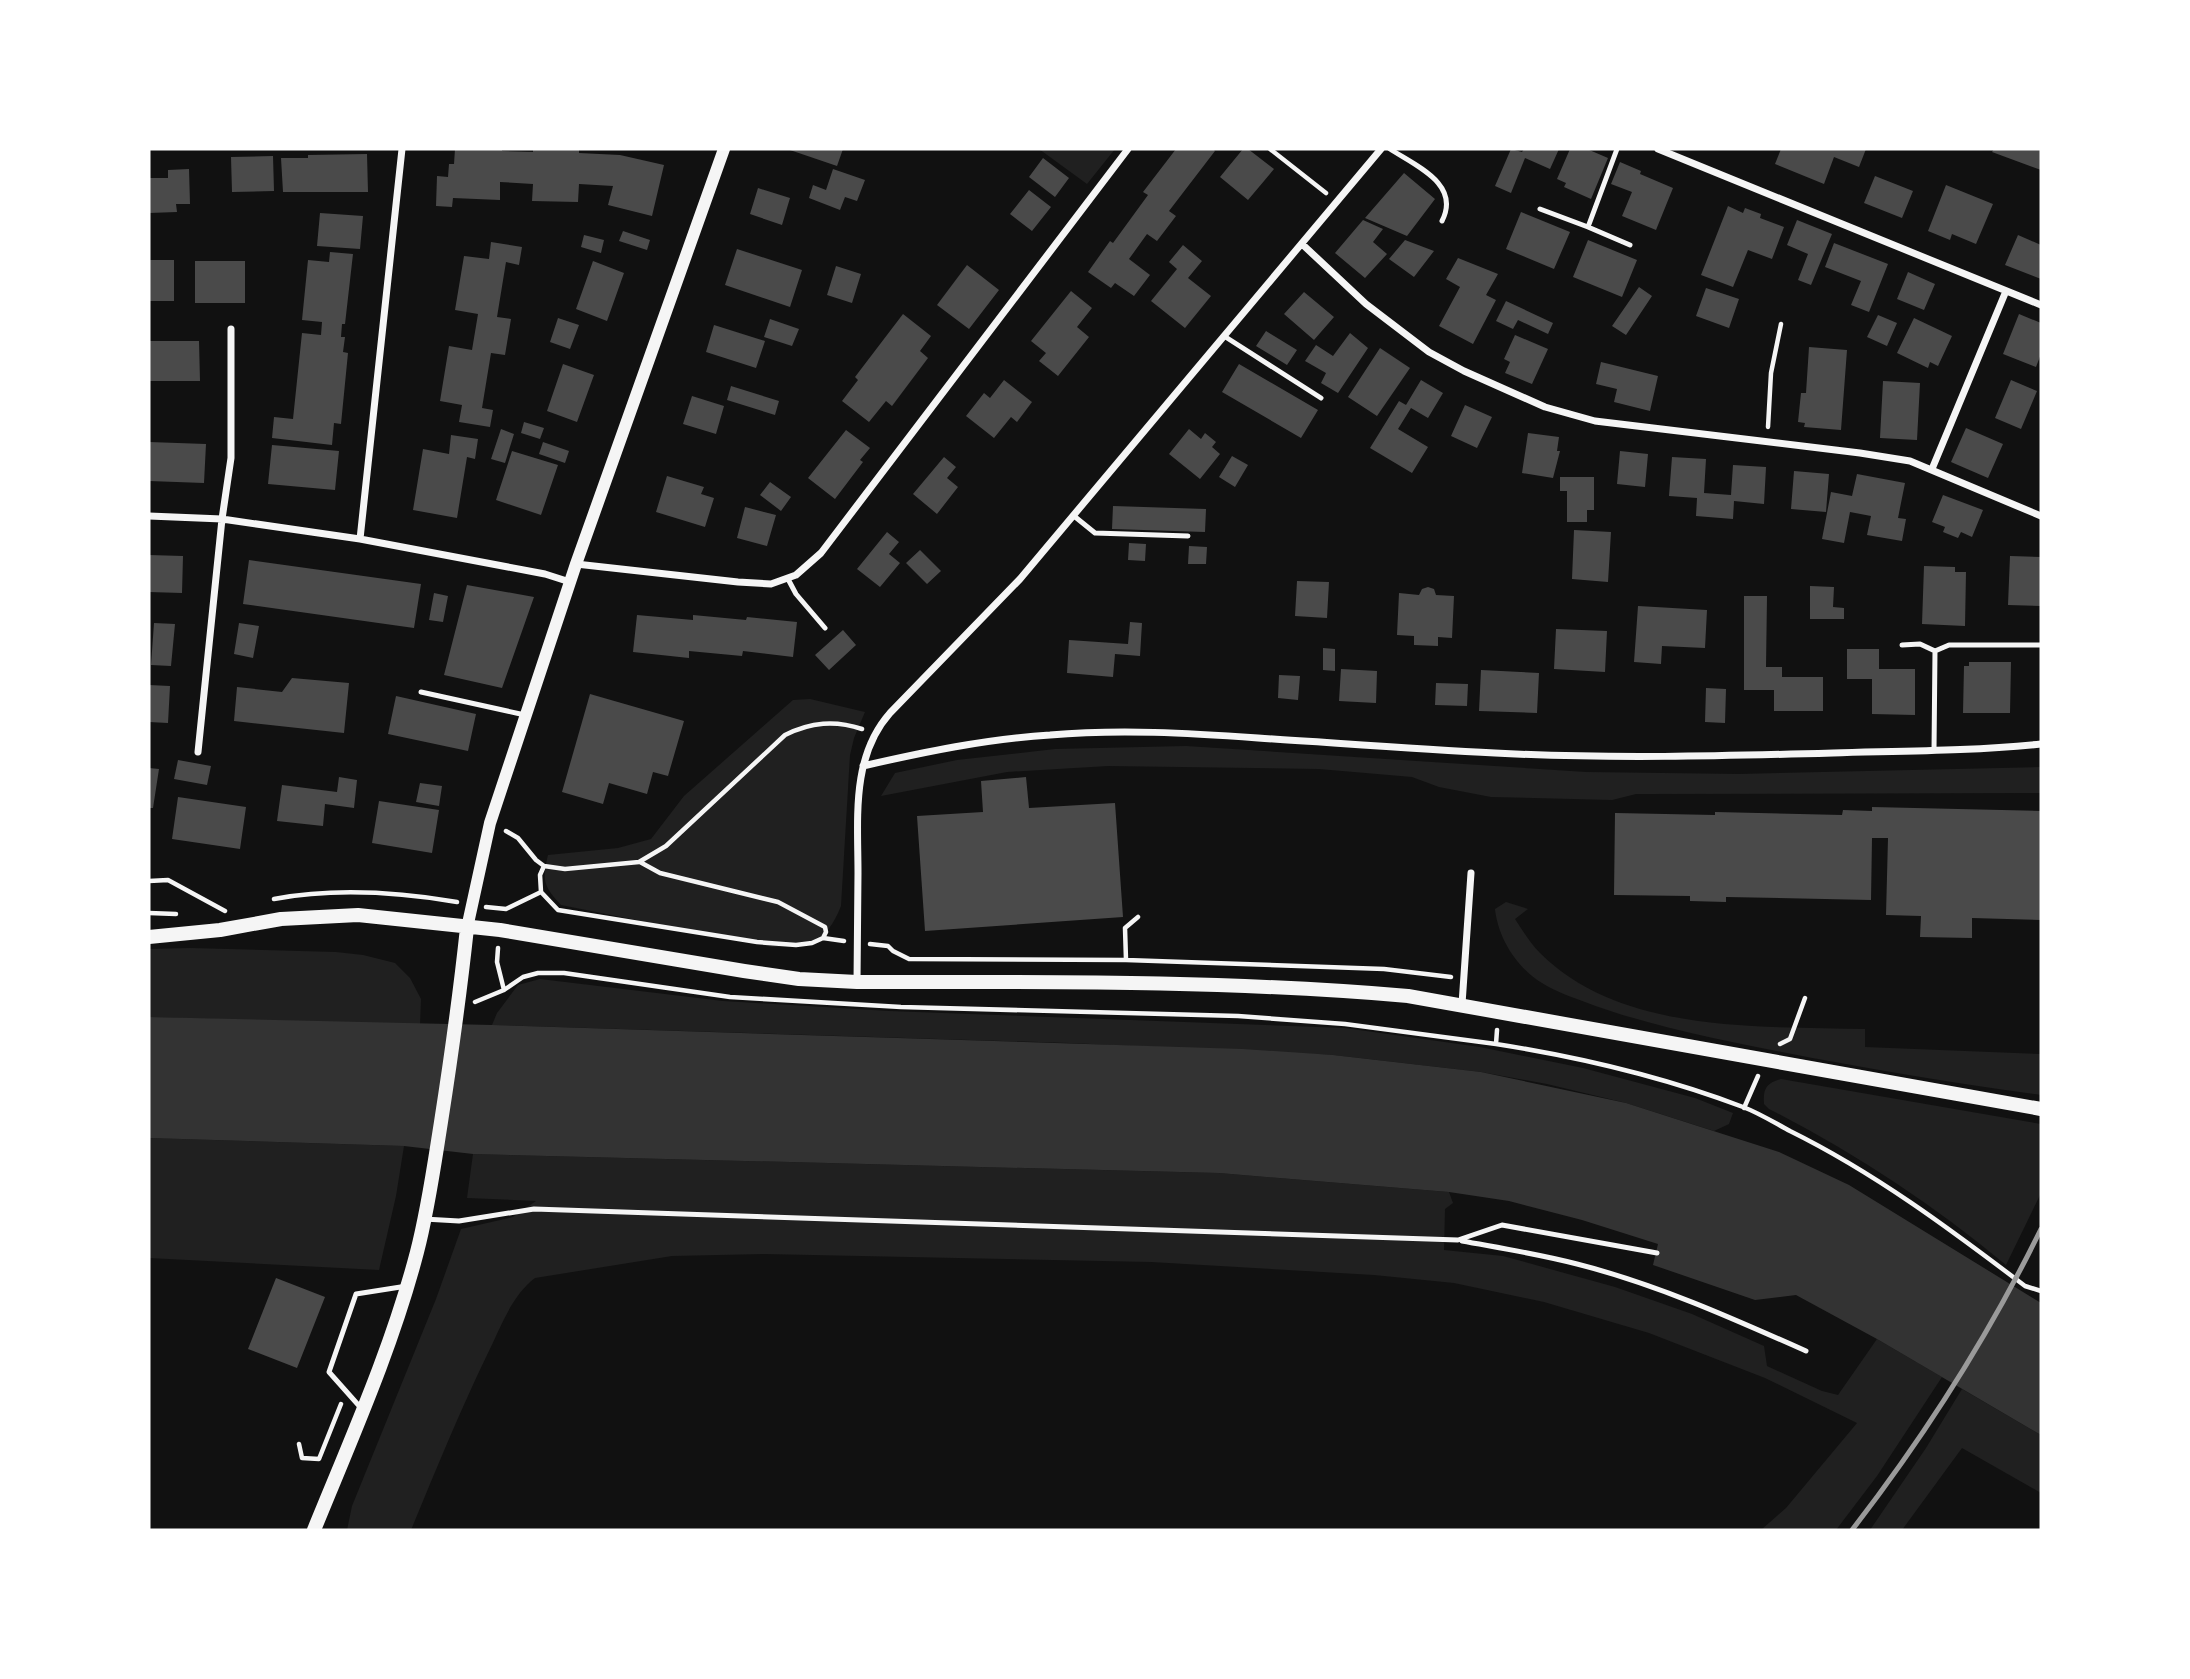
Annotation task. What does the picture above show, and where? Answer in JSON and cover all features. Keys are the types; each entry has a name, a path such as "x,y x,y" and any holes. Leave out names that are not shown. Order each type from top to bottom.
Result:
{"main road":[{"path":"149,937 321,916 358,915 500,930 799,979 857,982 1228,984 1371,992 1462,1004 1764,1061 2041,1109"},
{"path":"314,1530 363,1411 407,1286 433,1171 458,1010 467,928"}],"street":[{"path":"360,539 402,149"},
{"path":"467,928 490,823 576,564 724,149"},
{"path":"576,564 738,583 771,584 788,579 805,568 821,553 1128,149"},
{"path":"857,982 858,805 863,766 874,733 890,713 1020,579 1381,149"},
{"path":"1658,149 2041,305"},
{"path":"1302,244 1366,304 1429,352 1508,392 1545,407 1595,421 1884,456 1933,469 2041,516"},
{"path":"1933,469 2006,291"},
{"path":"198,752 230,458 231,329"},
{"path":"149,516 222,519 360,539 545,574 570,583"},
{"path":"863,766 946,748 1002,740 1052,734 1105,733 1179,733 1496,753 1606,757 1934,750 2041,744"},
{"path":"1462,1004 1471,873"}],"lane":[{"path":"1390,149 1443,187 1448,197 1442,221"},
{"path":"1588,227 1616,149"},
{"path":"1540,209 1630,245"},
{"path":"1224,336 1321,398"},
{"path":"1073,516 1095,533 1188,536"},
{"path":"788,579 796,594 825,628"},
{"path":"1902,645 1920,644 1935,651 1949,645 2041,645"},
{"path":"1934,750 1935,651"},
{"path":"421,692 526,715"},
{"path":"424,1219 459,1222 534,1209 1458,1240 1577,1264 1632,1281 1806,1351"},
{"path":"1458,1240 1502,1225 1657,1253"},
{"path":"363,1411 329,1372 356,1294 407,1286"}],"path":[{"path":"1270,149 1337,202"},
{"path":"1768,442 1771,373 1781,324"},
{"path":"490,823 518,838 544,866 565,869 639,862 666,846 785,735 803,726 823,723 848,725 874,733"},
{"path":"544,866 540,875 541,892 558,910 757,942 796,945 812,943 822,938 826,932 825,927 778,902 660,873 639,862"},
{"path":"149,881 168,880 217,905 246,925"},
{"path":"472,905 506,909 541,892"},
{"path":"1126,960 1125,928 1138,917"},
{"path":"822,938 888,946 892,951 909,959 1126,960 1384,969 1463,978"},
{"path":"458,1010 504,990 523,977 538,973 564,973 730,997 901,1007 1238,1016 1345,1024 1496,1044 1586,1060 1744,1108 1840,1157 1912,1202 2025,1286 2041,1291"},
{"path":"1744,1108 1764,1061 1776,1046 1790,1039 1805,998"},
{"path":"1496,1044 1500,1011"},
{"path":"299,1444 302,1458 319,1459 346,1391"}],"shaded area":[{"path":"1039,149 1115,149 1087,184"},
{"path":"810,699 865,712 850,755 841,906 835,919 822,935 806,943 772,947 561,905 551,893 545,877 548,855 618,848 651,839 684,796 793,700"},
{"path":"1186,746 1586,772 1739,774 2041,767 2041,793 1636,794 1612,800 1491,797 1439,787 1412,777 1319,769 1108,766 1007,772 881,796 895,773 957,760 1055,749"},
{"path":"1506,902 1528,909 1515,919 1540,953 1573,979 1610,999 1651,1012 1694,1020 1737,1025 1865,1029 1865,1047 2041,1054 2041,1095 1876,1070 1713,1038 1601,1008 1552,989 1533,977 1517,961 1500,931 1497,920 1495,909"},
{"path":"149,949 336,952 395,963 410,978 421,999 420,1025 149,1017"},
{"path":"540,979 723,1001 889,1011 1345,1028 1480,1047 1583,1068 1695,1098 1733,1113 1729,1124 1714,1131 1626,1103 1547,1084 1481,1072 1333,1055 1069,1043 492,1025 497,1013 518,985"},
{"path":"149,1017 1242,1049 1333,1055 1481,1072 1626,1103 1779,1152 1849,1185 2041,1303 2041,1435 1796,1295 1755,1300 1653,1265 1658,1244 1509,1201 1449,1192 1219,1173 473,1154 404,1146 149,1138"},
{"path":"1781,1079 2041,1124 2041,1193 2006,1265 1892,1180 1769,1109 1764,1104 1765,1091 1772,1082"},
{"path":"149,1138 404,1146 379,1270 149,1258"},
{"path":"473,1154 1219,1173 1449,1192 1453,1203 1445,1209 1444,1250 1503,1256 1615,1287 1692,1314 1764,1346 1767,1366 1822,1391 1838,1395 1877,1339 1942,1377 1877,1476 1836,1530 1761,1530 1786,1508 1857,1423 1765,1378 1649,1333 1544,1302 1454,1283 1374,1275 1151,1262 764,1254 672,1256 535,1278 519,1294 502,1324 411,1530 347,1530 352,1506 436,1299 461,1229 513,1217 536,1201 467,1198"},
{"path":"1962,1389 2041,1435 2041,1493 1962,1448 1902,1530 1870,1530 1926,1448"}],"building":[{"path":"455,149 533,152 533,149 579,149 579,153 620,155 664,165 652,216 608,205 613,186 579,184 578,202 532,201 533,184 500,182 500,200 453,198 452,207 436,206 437,176 448,177 449,164 454,164"},
{"path":"787,149 843,149 837,166"},
{"path":"1176,149 1215,151 1169,211 1176,216 1157,241 1147,234 1129,259 1150,275 1134,296 1115,283 1111,288 1088,272 1148,195 1143,192"},
{"path":"1243,149 1248,149 1274,169 1248,200 1220,177"},
{"path":"1511,149 1522,152 1524,149 1559,149 1550,169 1525,158 1511,193 1495,186"},
{"path":"1570,149 1587,149 1608,158 1591,199 1564,187 1566,183 1557,179"},
{"path":"1781,149 1866,149 1859,167 1834,157 1824,184 1775,164"},
{"path":"1994,149 2041,149 2041,170 1992,152"},
{"path":"367,154 368,192 283,192 281,158"},
{"path":"273,156 274,191 232,192 231,157"},
{"path":"1043,158 1069,178 1055,197 1029,177"},
{"path":"1620,162 1673,188 1656,230 1622,216 1632,192 1611,184"},
{"path":"189,169 190,204 176,204 177,212 149,213 149,178 168,178 168,170"},
{"path":"833,169 865,180 857,201 845,197 840,210 809,198 813,185 826,190"},
{"path":"1404,173 1435,199 1407,236 1365,218"},
{"path":"1875,176 1913,191 1902,218 1864,203"},
{"path":"1946,185 1993,204 1976,244 1952,234 1950,240 1928,231"},
{"path":"758,188 790,198 782,225 750,214"},
{"path":"1029,190 1051,207 1032,231 1010,214"},
{"path":"1728,206 1743,213 1745,208 1761,214 1760,218 1784,227 1772,259 1748,250 1733,287 1701,275"},
{"path":"1521,212 1570,232 1554,269 1506,249"},
{"path":"320,213 363,216 360,249 317,246"},
{"path":"1363,220 1383,229 1373,242 1387,254 1365,278 1335,253"},
{"path":"1797,220 1832,234 1811,285 1798,280 1808,254 1787,245"},
{"path":"623,231 650,240 647,250 619,241"},
{"path":"584,235 604,240 601,253 581,247"},
{"path":"2018,235 2041,245 2041,279 2005,265"},
{"path":"1405,240 1434,251 1414,277 1389,259"},
{"path":"1588,240 1637,260 1622,297 1573,277"},
{"path":"491,242 522,247 519,265 506,262 497,317 511,319 505,355 491,353 482,408 493,410 490,427 459,422 462,405 440,401 449,346 472,350 478,314 455,310 464,256 489,259"},
{"path":"1834,243 1888,264 1869,312 1851,305 1861,281 1825,267"},
{"path":"1183,245 1202,261 1188,278 1211,296 1185,328 1151,301 1177,269 1169,262"},
{"path":"737,249 802,270 790,307 725,285"},
{"path":"330,252 353,254 341,337 345,337 343,352 348,353 341,424 334,423 332,445 272,438 274,417 293,419 302,333 321,335 322,322 302,320 308,260 329,262"},
{"path":"1458,258 1498,274 1486,295 1496,300 1473,344 1439,326 1460,287 1446,279"},
{"path":"149,260 174,260 174,301 149,301"},
{"path":"195,261 245,261 245,303 195,303"},
{"path":"593,261 624,273 607,321 576,309"},
{"path":"967,265 999,290 969,329 937,305"},
{"path":"836,266 861,274 852,303 827,295"},
{"path":"1908,272 1935,284 1924,310 1897,299"},
{"path":"1639,287 1652,296 1626,335 1612,326"},
{"path":"1706,288 1739,299 1729,328 1696,316"},
{"path":"1071,291 1092,308 1077,327 1089,337 1058,376 1039,361 1046,353 1031,341"},
{"path":"1304,292 1334,317 1314,340 1284,314"},
{"path":"1506,301 1553,323 1548,334 1518,320 1513,329 1496,321"},
{"path":"903,314 931,336 920,351 928,358 892,406 886,401 869,422 842,401 858,380 855,377"},
{"path":"2019,314 2041,323 2041,354 2036,367 2003,354"},
{"path":"1878,315 1897,323 1887,346 1867,337"},
{"path":"558,318 579,325 570,349 550,342"},
{"path":"1914,318 1952,336 1938,366 1930,362 1928,368 1897,353"},
{"path":"770,319 799,329 792,346 764,337"},
{"path":"714,325 765,341 756,368 706,352"},
{"path":"1266,331 1297,350 1287,365 1256,346"},
{"path":"1350,333 1368,348 1338,393 1321,383 1326,373 1305,361 1316,345 1333,356"},
{"path":"1515,335 1548,349 1532,384 1505,373 1510,362 1504,359"},
{"path":"149,341 199,341 200,381 149,381"},
{"path":"1809,347 1847,350 1841,430 1804,427 1805,423 1798,422 1801,393 1806,393"},
{"path":"1380,348 1410,368 1377,416 1348,397"},
{"path":"1601,362 1658,376 1650,411 1614,402 1617,389 1596,384"},
{"path":"563,364 594,375 577,422 547,411"},
{"path":"1239,364 1318,410 1301,438 1222,392"},
{"path":"1004,380 1032,402 1017,422 1011,417 994,438 966,416 984,393 990,398"},
{"path":"1421,380 1443,393 1428,418 1411,408 1398,429 1428,447 1412,473 1370,448 1399,401 1406,405"},
{"path":"2011,380 2037,391 2021,429 1995,418"},
{"path":"1883,381 1920,383 1917,440 1880,438"},
{"path":"731,386 779,401 775,415 727,400"},
{"path":"692,396 724,406 716,434 683,424"},
{"path":"1465,405 1492,417 1477,448 1451,436"},
{"path":"524,422 544,428 540,439 521,433"},
{"path":"1966,428 2003,444 1988,478 1951,462"},
{"path":"501,429 514,434 505,463 491,459"},
{"path":"1189,429 1201,439 1205,433 1216,442 1212,447 1220,454 1200,479 1169,454"},
{"path":"846,430 870,448 860,460 863,462 835,499 808,478"},
{"path":"1528,433 1559,437 1557,451 1560,451 1553,478 1522,473"},
{"path":"451,435 478,439 475,459 467,457 457,518 413,510 423,449 449,454"},
{"path":"149,442 206,444 204,483 149,481"},
{"path":"543,442 569,451 565,463 539,454"},
{"path":"272,445 339,451 335,490 268,484"},
{"path":"512,451 558,465 541,515 496,500"},
{"path":"1620,451 1648,454 1645,487 1617,484"},
{"path":"1232,456 1248,465 1235,487 1219,477"},
{"path":"944,457 956,467 947,478 958,487 937,514 913,494"},
{"path":"1672,457 1706,459 1704,493 1731,495 1733,465 1766,467 1764,504 1734,501 1733,519 1696,516 1697,498 1669,496"},
{"path":"1794,471 1829,474 1826,512 1791,509"},
{"path":"1857,474 1905,483 1898,518 1906,519 1902,541 1867,535 1871,516 1850,512 1844,543 1822,539 1831,492 1852,496"},
{"path":"667,476 704,487 701,494 714,498 705,527 656,512"},
{"path":"1560,477 1594,477 1594,510 1587,510 1587,522 1567,522 1567,491 1560,491"},
{"path":"770,482 791,497 781,511 760,495"},
{"path":"1943,495 1983,510 1972,537 1961,532 1958,538 1943,532 1945,527 1932,522"},
{"path":"1113,506 1206,509 1205,532 1112,529"},
{"path":"745,507 776,515 767,546 737,538"},
{"path":"1574,530 1611,532 1608,582 1572,579"},
{"path":"887,532 899,542 889,554 900,563 880,587 857,569"},
{"path":"1129,543 1146,544 1145,561 1128,560"},
{"path":"1189,546 1207,547 1206,564 1188,564"},
{"path":"920,550 941,571 927,584 906,563"},
{"path":"149,555 183,556 182,593 149,592"},
{"path":"2010,556 2041,557 2041,606 2008,605"},
{"path":"249,560 421,584 414,628 243,604"},
{"path":"1924,566 1955,567 1955,572 1966,572 1965,626 1922,624"},
{"path":"1297,581 1329,582 1327,618 1295,616"},
{"path":"467,585 534,597 502,688 444,675"},
{"path":"1810,586 1834,587 1833,607 1844,608 1844,619 1810,619"},
{"path":"1422,589 1434,589 1436,595 1454,596 1452,638 1438,637 1438,646 1414,645 1414,636 1397,635 1399,593 1419,595"},
{"path":"434,593 448,596 443,622 429,620"},
{"path":"1744,596 1767,596 1766,667 1782,667 1782,677 1823,677 1823,711 1774,711 1774,690 1744,690"},
{"path":"1638,606 1707,610 1705,648 1662,646 1661,664 1634,662"},
{"path":"637,615 693,620 693,615 746,620 747,617 797,622 793,657 743,651 742,656 689,651 689,658 633,652"},
{"path":"1130,622 1142,623 1140,656 1115,654 1113,677 1067,673 1069,640 1128,644"},
{"path":"154,623 175,624 171,666 151,665"},
{"path":"239,623 259,626 253,658 234,654"},
{"path":"1556,629 1607,631 1605,672 1554,669"},
{"path":"843,630 856,645 829,670 815,655"},
{"path":"1323,648 1335,649 1335,671 1323,670"},
{"path":"1847,649 1879,649 1879,669 1915,669 1915,715 1872,714 1872,679 1847,679"},
{"path":"1969,662 2011,662 2010,713 1963,713 1964,666 1969,666"},
{"path":"1341,669 1377,671 1376,703 1339,701"},
{"path":"1481,670 1539,673 1537,713 1479,711"},
{"path":"1279,675 1300,676 1298,700 1278,698"},
{"path":"292,678 349,683 344,733 234,721 237,687 282,692"},
{"path":"1436,683 1468,684 1467,706 1435,705"},
{"path":"149,685 170,686 168,723 149,722"},
{"path":"1706,688 1726,689 1725,723 1705,722"},
{"path":"590,694 684,721 668,776 653,772 647,794 609,783 603,804 562,792"},
{"path":"396,696 476,714 468,751 388,734"},
{"path":"178,760 211,766 207,785 174,779"},
{"path":"149,768 159,769 153,808 149,808"},
{"path":"339,777 357,780 354,808 325,804 323,826 277,821 282,785 337,792"},
{"path":"1026,777 1029,808 1115,803 1123,917 925,931 917,816 983,812 981,781"},
{"path":"420,783 442,786 439,806 416,802"},
{"path":"178,797 246,807 240,849 172,839"},
{"path":"379,801 439,810 432,853 372,843"},
{"path":"1872,807 2041,811 2041,920 1972,918 1972,938 1920,937 1921,916 1886,915 1888,838 1872,838 1871,900 1726,897 1726,902 1690,901 1690,896 1614,895 1615,813 1842,815 1843,810 1872,811"},
{"path":"276,1278 325,1297 297,1368 248,1349"}],"railway":[{"path":"1852,1530 1905,1459 1954,1384 2000,1308 2041,1229"}]}
